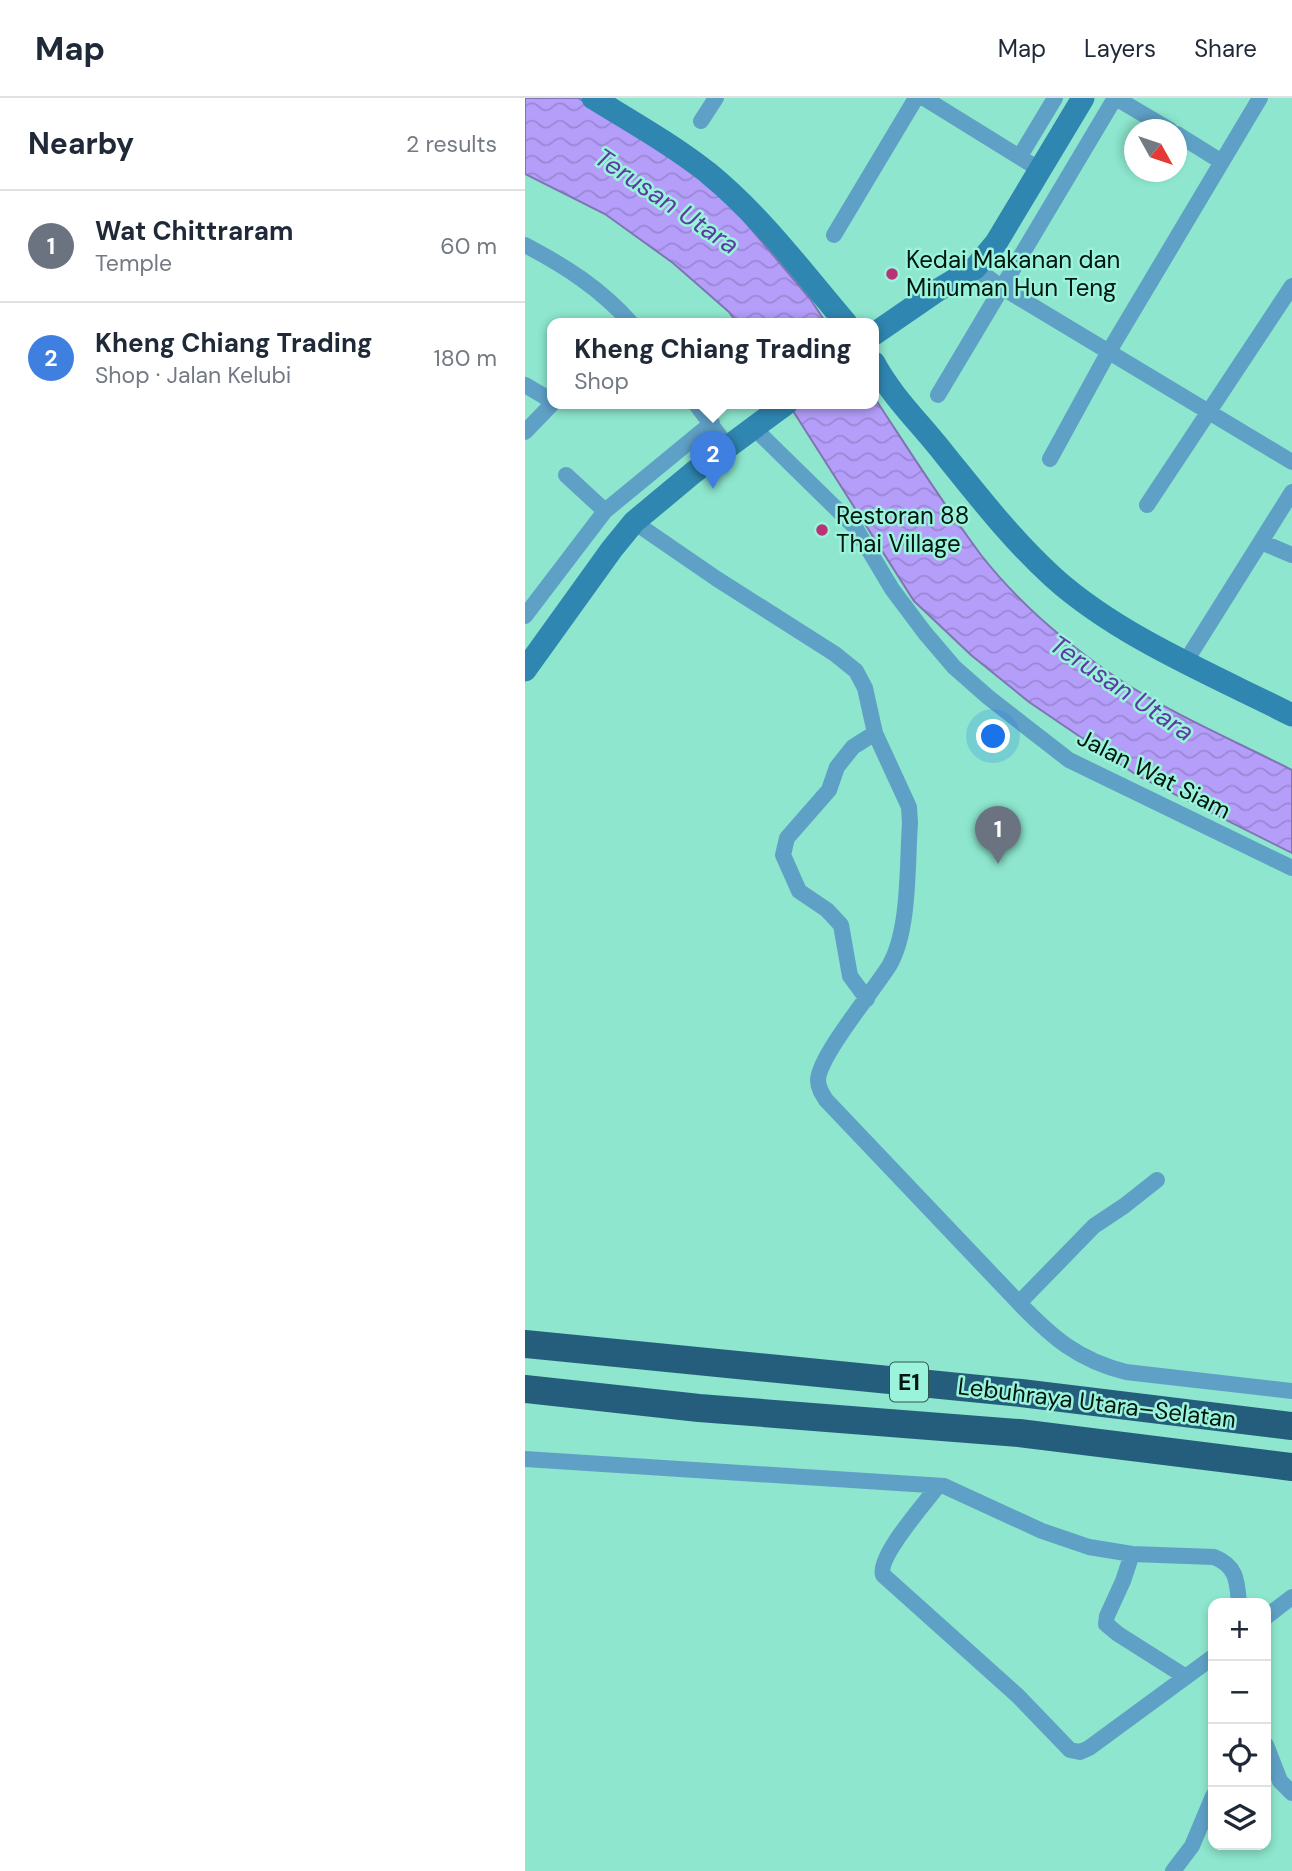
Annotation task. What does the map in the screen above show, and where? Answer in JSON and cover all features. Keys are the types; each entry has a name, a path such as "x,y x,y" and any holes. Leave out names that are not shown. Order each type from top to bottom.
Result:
{"highway":[{"name":"Lebuhraya Utara–Selatan","path":"525,1345 1009,1392 1292,1426"},
{"path":"699,1408 705,1362"},
{"name":"Lebuhraya Utara–Selatan","path":"525,1389 699,1408 1019,1433 1292,1467"}],"street":[{"path":"593,98 667,143 706,171 791,254 806,277 842,318"},
{"path":"701,121 716,98"},
{"path":"834,235 916,98"},
{"path":"923,98 1042,171"},
{"path":"1020,156 1055,98"},
{"path":"879,340 938,290 968,273 996,243 1042,171 1083,98"},
{"path":"938,395 1115,98 1151,119"},
{"path":"1049,459 1108,353 1260,98"},
{"path":"1187,140 1222,162"},
{"path":"525,245 583,279 611,300 627,318"},
{"path":"791,254 812,268 862,318"},
{"path":"968,273 1001,287 1292,463"},
{"path":"1147,505 1292,286"},
{"path":"879,349 914,417 1007,529 1053,577 1100,612 1139,636 1292,715"},
{"path":"525,385 547,399"},
{"path":"525,432 547,408"},
{"path":"700,409 728,447"},
{"path":"525,670 634,522 673,488 770,416"},
{"name":"Jalan Wat Siam","path":"770,416 855,527 892,589 925,633 954,667 988,697 1069,760 1292,867"},
{"path":"525,617 605,511 712,423"},
{"path":"566,475 605,511"},
{"path":"1185,661 1292,492"},
{"path":"634,522 835,654 856,671 865,688 875,733 909,807 901,942 891,963 820,1070 818,1082 821,1092 1019,1303 1071,1351 1126,1373 1292,1391"},
{"path":"589,531 612,549"},
{"path":"1261,542 1292,555"},
{"path":"867,999 850,976 842,926 827,910 799,891 783,855 787,838 829,790 837,767 853,747 875,733"},
{"path":"1019,1303 1094,1226 1157,1180"},
{"path":"525,1459 938,1486 953,1489 1058,1538 1089,1547 1132,1554 1214,1557 1234,1570 1238,1598"},
{"path":"938,1486 890,1550 881,1567 883,1575 1018,1696 1065,1747 1074,1752 1085,1751 1208,1661"},
{"path":"1132,1554 1105,1624 1187,1677"},
{"path":"1271,1613 1292,1597"},
{"path":"1271,1758 1280,1781 1292,1793"},
{"path":"1173,1871 1192,1846 1208,1808"}],"water":[{"name":"Terusan Utara","path":"525,98 578,98 653,141 725,198 811,300 823,318 733,318 673,263 605,214 525,174"},
{"name":"Terusan Utara","path":"879,405 981,555 1010,589 1043,620 1096,663 1135,689 1292,770 1292,853 1138,776 1029,702 971,655 914,601 792,409 879,409"}],"place":[{"name":"Kedai Makanan dan Minuman Hun Teng","path":"892,274"},
{"name":"Kheng Chiang Trading","path":"713,489"},
{"name":"Restoran 88 Thai Village","path":"822,530"},
{"name":"Wat Chittraram","path":"998,864"}]}
